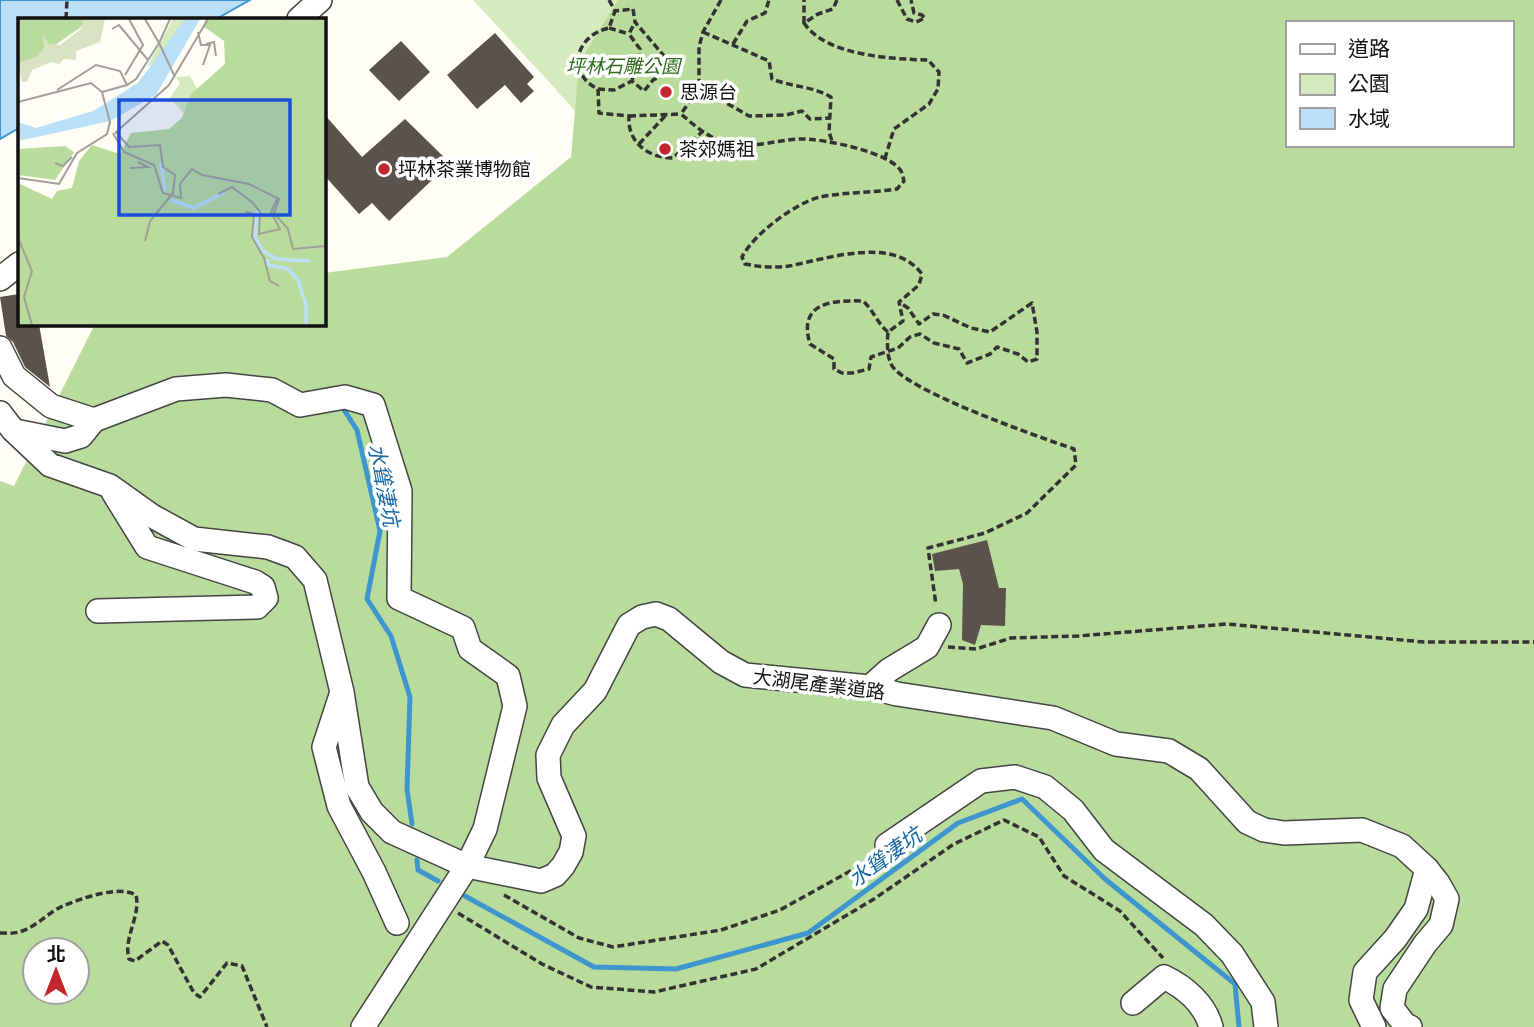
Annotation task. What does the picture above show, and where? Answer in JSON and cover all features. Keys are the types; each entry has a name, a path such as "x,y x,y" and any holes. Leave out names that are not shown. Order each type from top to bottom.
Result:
{"street":[{"path":"300,18 320,0"},
{"path":"0,279 18,265"},
{"path":"0,348 13,376 51,406 94,420"},
{"path":"7,421 65,441 82,436 94,420 176,389 226,385 272,390 300,405 345,397 373,405 400,491 399,598 463,628 470,649 508,676 515,706 485,829 467,866 363,1027"},
{"name":"大湖尾產業道路","path":"7,421 50,465 110,486 152,516 194,539 268,547 295,557 315,580 342,692 356,788 372,813 392,832 467,866 541,881 555,875 563,866 571,852 574,836 549,778 548,755 563,725 595,691 629,625 642,617 656,614 669,619 721,662 745,675 870,687 908,696 1053,718 1116,744 1169,751 1199,769 1247,822 1264,831 1284,833 1362,830 1402,846 1427,869 1447,899 1441,925 1395,989 1392,1008 1405,1025 1410,1027"},
{"path":"98,611 257,607 265,598 263,587 255,582 147,547 110,486"},
{"path":"870,687 889,670 927,647 940,625"},
{"path":"342,692 324,747 339,806 397,923"},
{"path":"884,850 981,781 1015,777 1045,786 1073,810 1104,850 1204,925 1222,944 1263,1002 1266,1027"},
{"path":"1374,1027 1361,1000 1365,972 1395,939 1416,909 1427,869"},
{"path":"1133,1003 1164,977 1183,986 1208,1016 1211,1027"}],"path":[{"path":"66,18 67,0"},
{"path":"609,0 615,11 609,29"},
{"path":"681,114 699,88 699,47 703,32 721,0"},
{"path":"733,44 747,21 765,13 769,0"},
{"path":"804,0 804,23 812,36 843,49 899,60 928,60 939,72 937,89 929,104 894,129 885,158"},
{"path":"804,23 833,9 837,0"},
{"path":"897,0 907,19 916,22 925,18 914,13 911,0"},
{"path":"615,11 633,9 635,22 664,56 663,75 653,80 644,91 632,81"},
{"path":"629,34 635,22"},
{"path":"609,29 629,34 640,49 632,81 614,90 598,89 586,83 579,71 579,57 584,42 594,32 609,29"},
{"path":"703,32 769,61 772,79 785,84 818,89 831,97 829,132 833,144"},
{"path":"699,88 749,116 786,116 802,111 810,119 829,118"},
{"path":"598,89 599,113 629,116 681,114 703,131 728,144 752,146 803,139 849,146 885,158 901,170 904,181 897,189 818,198 798,207 760,234 742,257 746,264 761,267 786,266 853,252 879,253 902,259 916,266 922,274 919,285 899,302"},
{"path":"639,144 666,115"},
{"path":"629,116 628,129 631,138 658,158 673,158 703,131"},
{"path":"899,302 908,308 919,324 933,314 943,315 971,328 990,332 1032,303 1038,332 1038,359 1028,362 1018,354 997,347 990,354 967,363 959,349 934,343 920,334 910,337 898,348 889,351 871,357 869,369 842,373 834,369 834,359 810,344 806,319 811,312 845,300 863,301 874,311 878,324 888,332 889,351 891,364 897,372 941,398 1074,449 1076,465 1027,513 985,533 928,548 940,625"},
{"path":"888,332 903,321 899,302"},
{"path":"927,647 976,649 1011,638 1078,636 1227,624 1424,642 1534,642"},
{"path":"442,904 542,964 591,987 654,992 756,970 874,899 954,844 1004,820 1039,837 1065,876 1121,911 1165,960"},
{"path":"494,889 579,938 614,947 721,930 780,910 884,850"},
{"path":"0,933 25,930 63,906 118,889 128,890 136,895 138,904 127,951 129,959 135,961 163,941 168,945 194,993 200,997 226,963 242,966 267,1027"}],"green space":[{"name":"坪林石雕公園","path":"473,0 703,0 642,188 552,85"},
{"path":"618,0 1534,0 1534,1027 0,1027 0,481 14,486 94,326 326,326 326,273 447,257 571,157 579,63"}],"water":[{"path":"0,0 250,0 218,18 18,18 18,129 0,139"}],"building":[{"path":"495,33 534,77 527,84 534,91 521,103 505,85 477,109 447,75"},
{"path":"401,41 430,72 399,101 369,70"},
{"name":"坪林茶業博物館","path":"326,116 362,157 405,119 450,163 389,221 372,203 359,214 326,177"},
{"path":"18,294 18,326 39,326 50,387 25,367 13,342 6,336 0,297"},
{"path":"987,540 999,588 1006,588 1005,626 981,625 975,645 962,640 963,584 959,569 935,571 932,554"}],"waterway":[{"name":"水聳淒坑","path":"341,405 357,430 380,531 367,599 391,636 410,697 407,789 412,824"},
{"name":"水聳淒坑","path":"465,896 594,967 676,969 808,933 958,823 1022,799 1105,879 1235,984 1239,1027"},
{"name":"水聳淒坑","path":"417,860 418,870 438,881"}],"place":[{"name":"思源台","path":"666,92"},
{"name":"茶郊媽祖","path":"665,149"},
{"name":"坪林茶業博物館","path":"384,169"}]}
